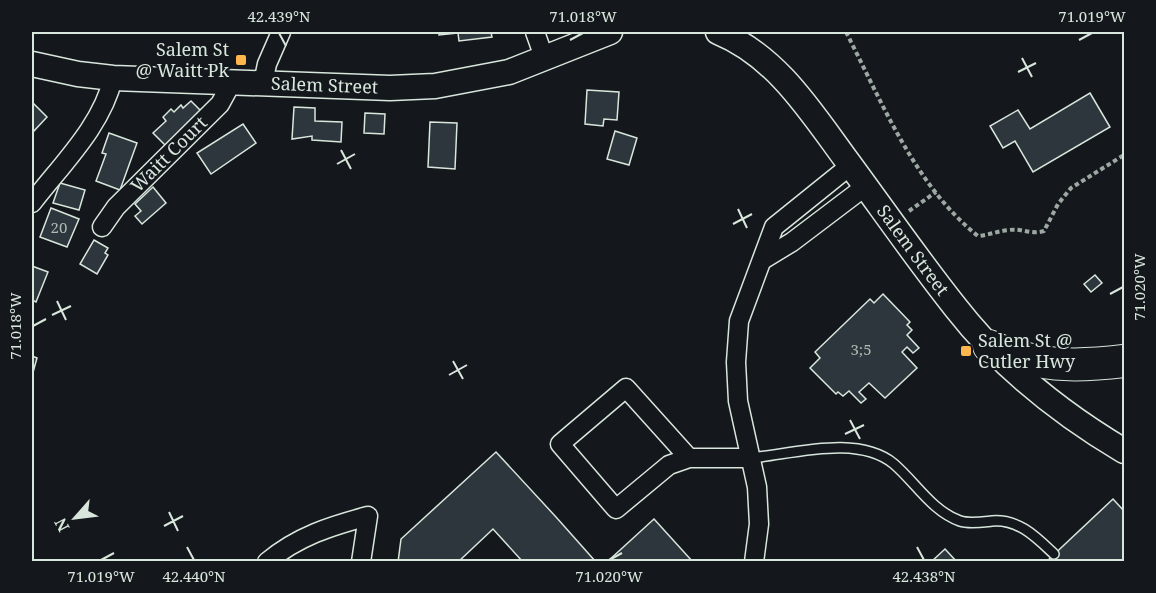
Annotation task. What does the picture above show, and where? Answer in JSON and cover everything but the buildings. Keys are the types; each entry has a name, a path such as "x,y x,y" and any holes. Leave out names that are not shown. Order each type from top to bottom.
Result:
{"highway":[{"path":"989,346 1015,358 1065,366 1125,361"}],"main road":[{"name":"Salem Street","path":"32,64 78,74 113,78 390,88 435,86 490,78 545,60 610,32"},
{"name":"Salem Street","path":"718,32 749,48 777,71 804,102 955,308 989,346 1040,395 1125,451"}],"street":[{"path":"263,83 267,64 281,32"},
{"path":"535,32 545,60"},
{"path":"32,203 99,116 109,95 113,78"},
{"name":"Waitt Court","path":"102,227 116,207 220,104 232,82"},
{"path":"754,561 759,524 757,487 738,400 736,362 740,321 774,227 851,165"},
{"path":"764,259 792,243 866,186"},
{"path":"689,458 626,388 560,444 616,509 669,465 689,458 751,458"},
{"path":"267,561 289,544 325,528 368,516 361,561"}],"lane":[{"path":"751,458 813,449 842,448 868,451 892,462 937,509 961,522 998,520 1017,524 1035,535 1054,555"}],"path":[{"path":"846,32 902,140 936,192 960,222 978,236 1008,230 1023,229 1034,234 1044,231 1058,204 1071,188 1125,155"},
{"path":"909,211 936,192"}],"place":[{"name":"Salem St @ Waitt Pk","path":"241,60"},
{"name":"Salem St @ Cutler Hwy","path":"966,351"}]}
